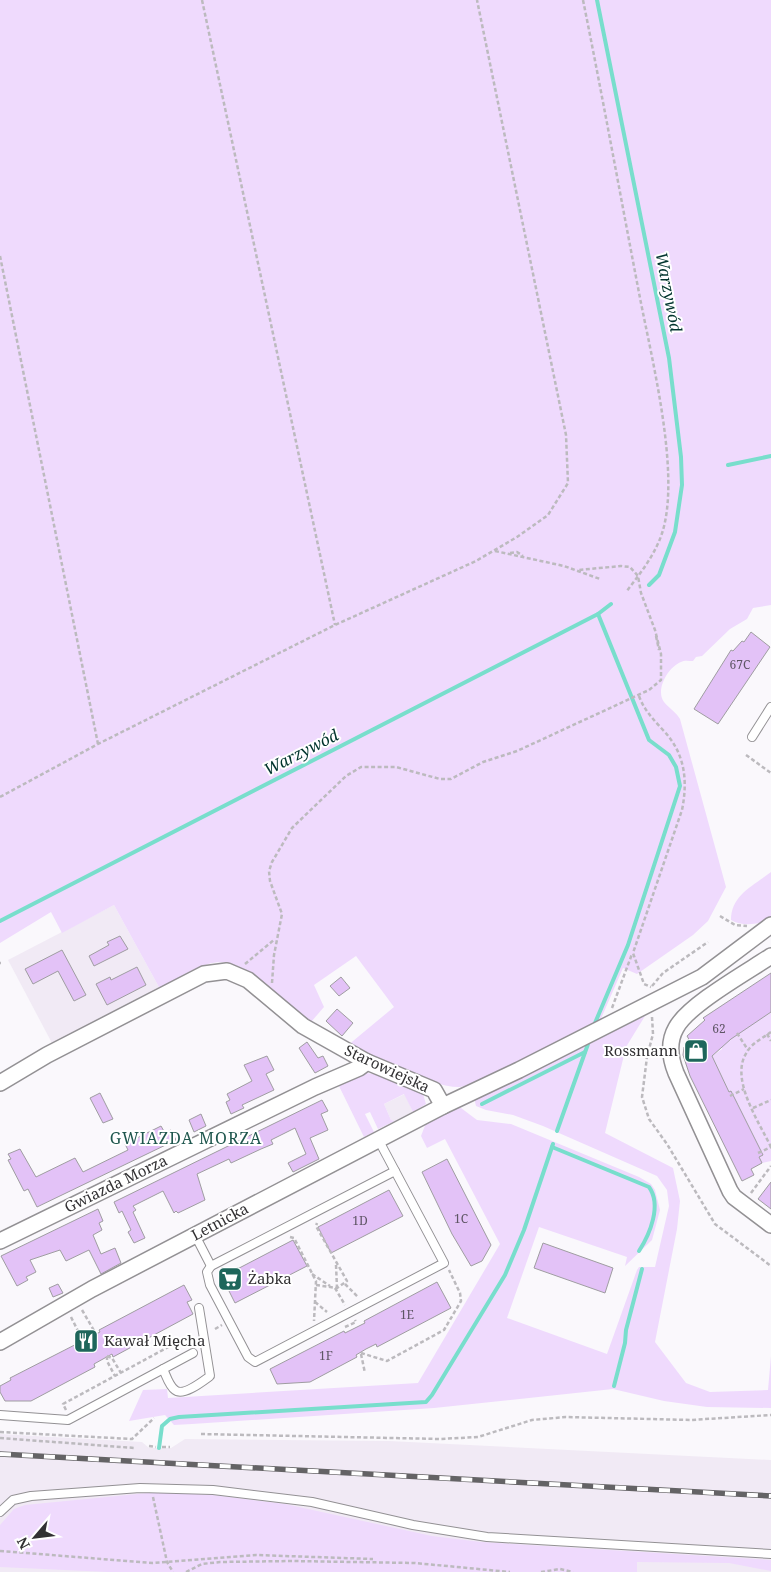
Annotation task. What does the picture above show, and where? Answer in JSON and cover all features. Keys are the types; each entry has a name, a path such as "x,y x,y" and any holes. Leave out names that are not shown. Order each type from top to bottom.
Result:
{"street":[{"name":"Starowiejska","path":"234,972 248,980 303,1026 367,1062 434,1090 443,1106 702,977 767,928"},
{"path":"771,956 689,1013 676,1027 671,1044 672,1063 678,1078 730,1191 734,1197 754,1206 771,1225"},
{"path":"0,1083 47,1055 204,974 215,971 234,972"},
{"name":"Gwiazda Morza","path":"0,1241 315,1087 359,1068 367,1062"},
{"name":"Letnicka","path":"0,1342 92,1289 443,1106"}],"lane":[{"path":"752,737 771,707"},
{"path":"378,1139 444,1263 313,1330 258,1361 252,1362 248,1358 210,1285 207,1272 211,1266 395,1171"},
{"path":"195,1235 211,1266"},
{"path":"162,1369 174,1390 179,1392 185,1391 210,1376 200,1308"},
{"path":"0,1414 70,1419 193,1353"},
{"path":"0,1512 13,1500 30,1496 151,1488 214,1490 286,1498 413,1525 486,1537 771,1554"}],"path":[{"path":"202,0 335,625"},
{"path":"0,797 98,744 335,625 476,561 548,515 568,483 566,435 477,0"},
{"path":"583,0 665,437 668,487 663,531 638,576 626,592"},
{"path":"0,256 98,744"},
{"path":"494,550 509,554 517,552 524,557 579,570 600,578"},
{"path":"274,1002 271,980 282,914 270,881 269,871 272,862 292,828 346,776 362,767 396,768 451,780 483,762 517,750 649,690 661,680 661,654 655,630 641,593 638,576 630,568 621,566 579,570"},
{"path":"605,1026 633,953 682,810 686,788 684,767 680,755 665,732 649,716 638,695"},
{"path":"746,755 771,773"},
{"path":"720,916 735,925 767,928"},
{"path":"234,972 277,938"},
{"path":"708,942 663,973 651,987 647,1005 652,1018 653,1034 647,1057 642,1097 649,1119 668,1144 715,1224 771,1266"},
{"path":"633,953 644,984 651,987"},
{"path":"758,1153 771,1147 744,1089 740,1072 741,1063 748,1050 771,1032"},
{"path":"737,1033 748,1050"},
{"path":"767,1034 771,1040"},
{"path":"730,1096 744,1089"},
{"path":"753,1108 771,1100"},
{"path":"749,1194 771,1166"},
{"path":"746,1191 754,1206"},
{"path":"315,1212 318,1218 316,1226 335,1264 347,1281 345,1284"},
{"path":"283,1229 286,1235 294,1238 316,1284 313,1330"},
{"path":"365,1373 361,1352 387,1361 444,1330 461,1301 460,1293 444,1263"},
{"path":"335,1264 337,1288"},
{"path":"312,1273 332,1287"},
{"path":"316,1284 337,1288 345,1284"},
{"path":"345,1284 364,1304"},
{"path":"69,1314 82,1339 95,1333 81,1307"},
{"path":"348,1326 350,1331"},
{"path":"70,1419 63,1404 186,1338"},
{"path":"115,1376 107,1361 108,1356 112,1358 121,1373"},
{"path":"201,1434 478,1437 532,1420 566,1416 691,1420 771,1415"},
{"path":"0,1432 132,1439 154,1418"},
{"path":"0,1438 135,1448"},
{"path":"149,1446 156,1446"},
{"path":"162,1446 170,1447"},
{"path":"151,1488 167,1562 169,1570 172,1572"},
{"path":"0,1551 167,1562 256,1554 331,1556 346,1560 415,1563 510,1572"},
{"path":"186,1572 202,1564 220,1562 374,1559"},
{"path":"541,1572 560,1569 573,1572"}],"shaded area":[{"path":"0,0 771,0 771,605 753,608 747,619 730,629 702,656 696,657 693,661 684,661 676,665 664,679 661,691 664,702 680,719 726,887 708,921 693,935 637,974 623,968 600,1021 528,1059 485,1079 469,1085 447,1086 418,1077 347,1046 394,1007 356,956 314,985 324,1007 311,1022 263,981 236,965 222,962 208,964 183,975 160,989 114,905 62,933 51,912 0,943"},
{"path":"771,872 771,917 762,922 751,924 741,924 731,920 735,904 744,892"},
{"path":"114,905 160,989 53,1045 8,960"},
{"path":"771,1009 771,1161 762,1163 759,1157 763,1155 754,1145 757,1143 743,1115 740,1116 739,1113 741,1111 738,1104 735,1105 732,1100 735,1097 731,1099 729,1094 732,1091 729,1092 712,1056 722,1049 721,1045 731,1040 729,1037 769,1014"},
{"path":"645,1016 626,1047 605,1133 673,1168 680,1201 677,1229 655,1342 686,1383 710,1392 768,1390 771,1356 771,1408 707,1407 664,1401 613,1389 434,1408 174,1425 165,1415 129,1421 143,1390 167,1389 168,1398 418,1383 500,1244 445,1139 427,1148 421,1136 426,1123 457,1108 461,1108 477,1120 511,1124 639,1177 651,1184 655,1190 660,1210 652,1240 625,1266 627,1257 539,1227 507,1318 607,1354 637,1270 639,1267 655,1267 669,1206 667,1190 657,1176 543,1126 513,1115 486,1110 476,1106 475,1099"},
{"path":"363,1073 394,1079 410,1086 423,1094 426,1104 413,1112 404,1094 384,1104 391,1120 395,1121 378,1129 370,1112 365,1114 374,1132 364,1137 338,1084"},
{"path":"405,1094 413,1112 395,1121 391,1120 384,1104"},
{"path":"0,1434 142,1442 149,1448 171,1448 185,1439 389,1441 771,1460 771,1572 637,1572 637,1563 122,1572 0,1572"},
{"path":"158,1492 213,1495 285,1504 432,1536 481,1542 771,1560 771,1571 729,1563 637,1562 637,1572 108,1572 0,1567 0,1525 14,1509 25,1505"}],"building":[{"path":"751,632 770,647 718,724 694,709 731,650 733,651 742,641 744,642"},
{"path":"120,936 128,949 94,966 89,956 109,945 107,942"},
{"path":"62,950 86,995 74,1001 58,971 33,984 25,969"},
{"path":"137,967 146,985 107,1005 96,984 110,977 111,980"},
{"path":"771,973 771,1012 731,1039 712,1056 763,1155 759,1157 762,1163 751,1169 754,1175 742,1181 690,1076 683,1055 684,1047 691,1043 687,1036 705,1020 703,1018"},
{"path":"341,977 350,988 339,996 330,986"},
{"path":"337,1009 353,1023 342,1036 326,1021"},
{"path":"307,1042 318,1058 323,1056 328,1066 315,1073 299,1048"},
{"path":"267,1056 274,1070 266,1074 274,1090 242,1105 244,1108 231,1114 226,1102 230,1100 227,1094 252,1081 244,1065"},
{"path":"100,1093 113,1119 103,1123 90,1098"},
{"path":"322,1100 328,1111 321,1114 328,1130 310,1138 319,1159 293,1172 288,1163 306,1154 295,1128 271,1140 273,1144 231,1163 229,1159 197,1174 205,1200 178,1213 176,1211 174,1213 163,1191 133,1206 136,1210 133,1212 145,1238 134,1243 128,1232 131,1230 122,1211 119,1213 114,1202"},
{"path":"201,1114 206,1126 194,1132 189,1120"},
{"path":"161,1126 165,1133 171,1130 176,1140 37,1207 28,1189 24,1191 8,1160 11,1159 8,1154 20,1149 36,1177 75,1158 83,1172 128,1150 125,1144"},
{"path":"447,1159 491,1245 482,1261 471,1266 452,1234 422,1172"},
{"path":"771,1182 771,1209 758,1199"},
{"path":"389,1190 403,1216 331,1253 318,1227"},
{"path":"98,1209 103,1221 99,1223 102,1230 93,1235 101,1254 115,1248 121,1263 101,1274 89,1250 66,1261 60,1250 30,1260 36,1272 26,1277 28,1280 17,1286 1,1256"},
{"path":"293,1240 307,1266 235,1303 222,1277"},
{"path":"543,1243 613,1268 605,1293 534,1268"},
{"path":"437,1282 451,1308 377,1347 376,1344 366,1349 356,1355 357,1357 310,1382 277,1384 270,1369 344,1331 345,1333 365,1323 364,1321"},
{"path":"58,1284 63,1293 53,1297 49,1288"},
{"path":"184,1285 192,1300 187,1302 193,1314 113,1357 112,1354 94,1364 95,1367 31,1401 5,1401 0,1392 0,1386 11,1380 10,1378 100,1332 99,1330"}],"waterway":[{"name":"Warzywód","path":"597,0 669,358 681,457 682,485 675,532 659,575 649,585"},
{"path":"728,465 771,456"},
{"name":"Warzywód","path":"0,921 598,614 611,604"},
{"path":"595,1023 628,945 680,786 676,767 669,755 649,740 598,614"},
{"path":"557,1131 588,1044"},
{"path":"482,1104 585,1052"},
{"path":"159,1448 162,1426 170,1419 179,1417 426,1402 505,1275 524,1230 553,1144"},
{"path":"552,1147 649,1187 653,1194 653,1219 639,1251"},
{"path":"614,1386 642,1269"}],"railway":[{"path":"0,1454 771,1496"}],"place":[{"name":"Rossmann","path":"696,1051"},
{"name":"Żabka","path":"230,1279"},
{"name":"Kawał Mięcha","path":"86,1341"}],"district":[{"name":"GWIAZDA MORZA","path":"186,1138"}]}
